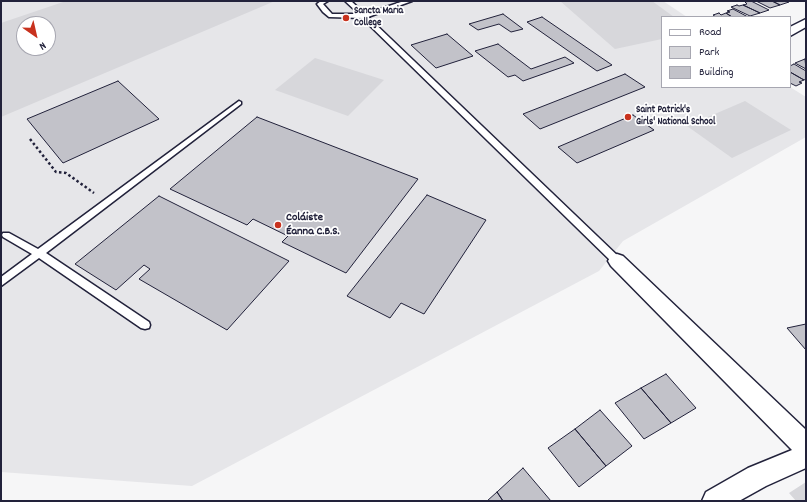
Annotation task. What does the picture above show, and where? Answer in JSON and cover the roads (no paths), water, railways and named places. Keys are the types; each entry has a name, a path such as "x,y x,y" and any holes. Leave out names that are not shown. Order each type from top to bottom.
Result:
{"street":[{"path":"791,31 806,22"},
{"path":"617,261 796,436 806,448"},
{"path":"715,501 757,477 806,456"}],"lane":[{"path":"325,1 320,4 331,16 365,16 409,1"},
{"path":"348,1 617,261"},
{"path":"1,282 239,103"},
{"path":"6,235 40,254 145,325"}],"place":[{"name":"Sancta Maria College","path":"346,18"},
{"name":"Saint Patrick's Girls' National School","path":"628,117"},
{"name":"Coláiste Éanna C.B.S.","path":"278,225"}]}
